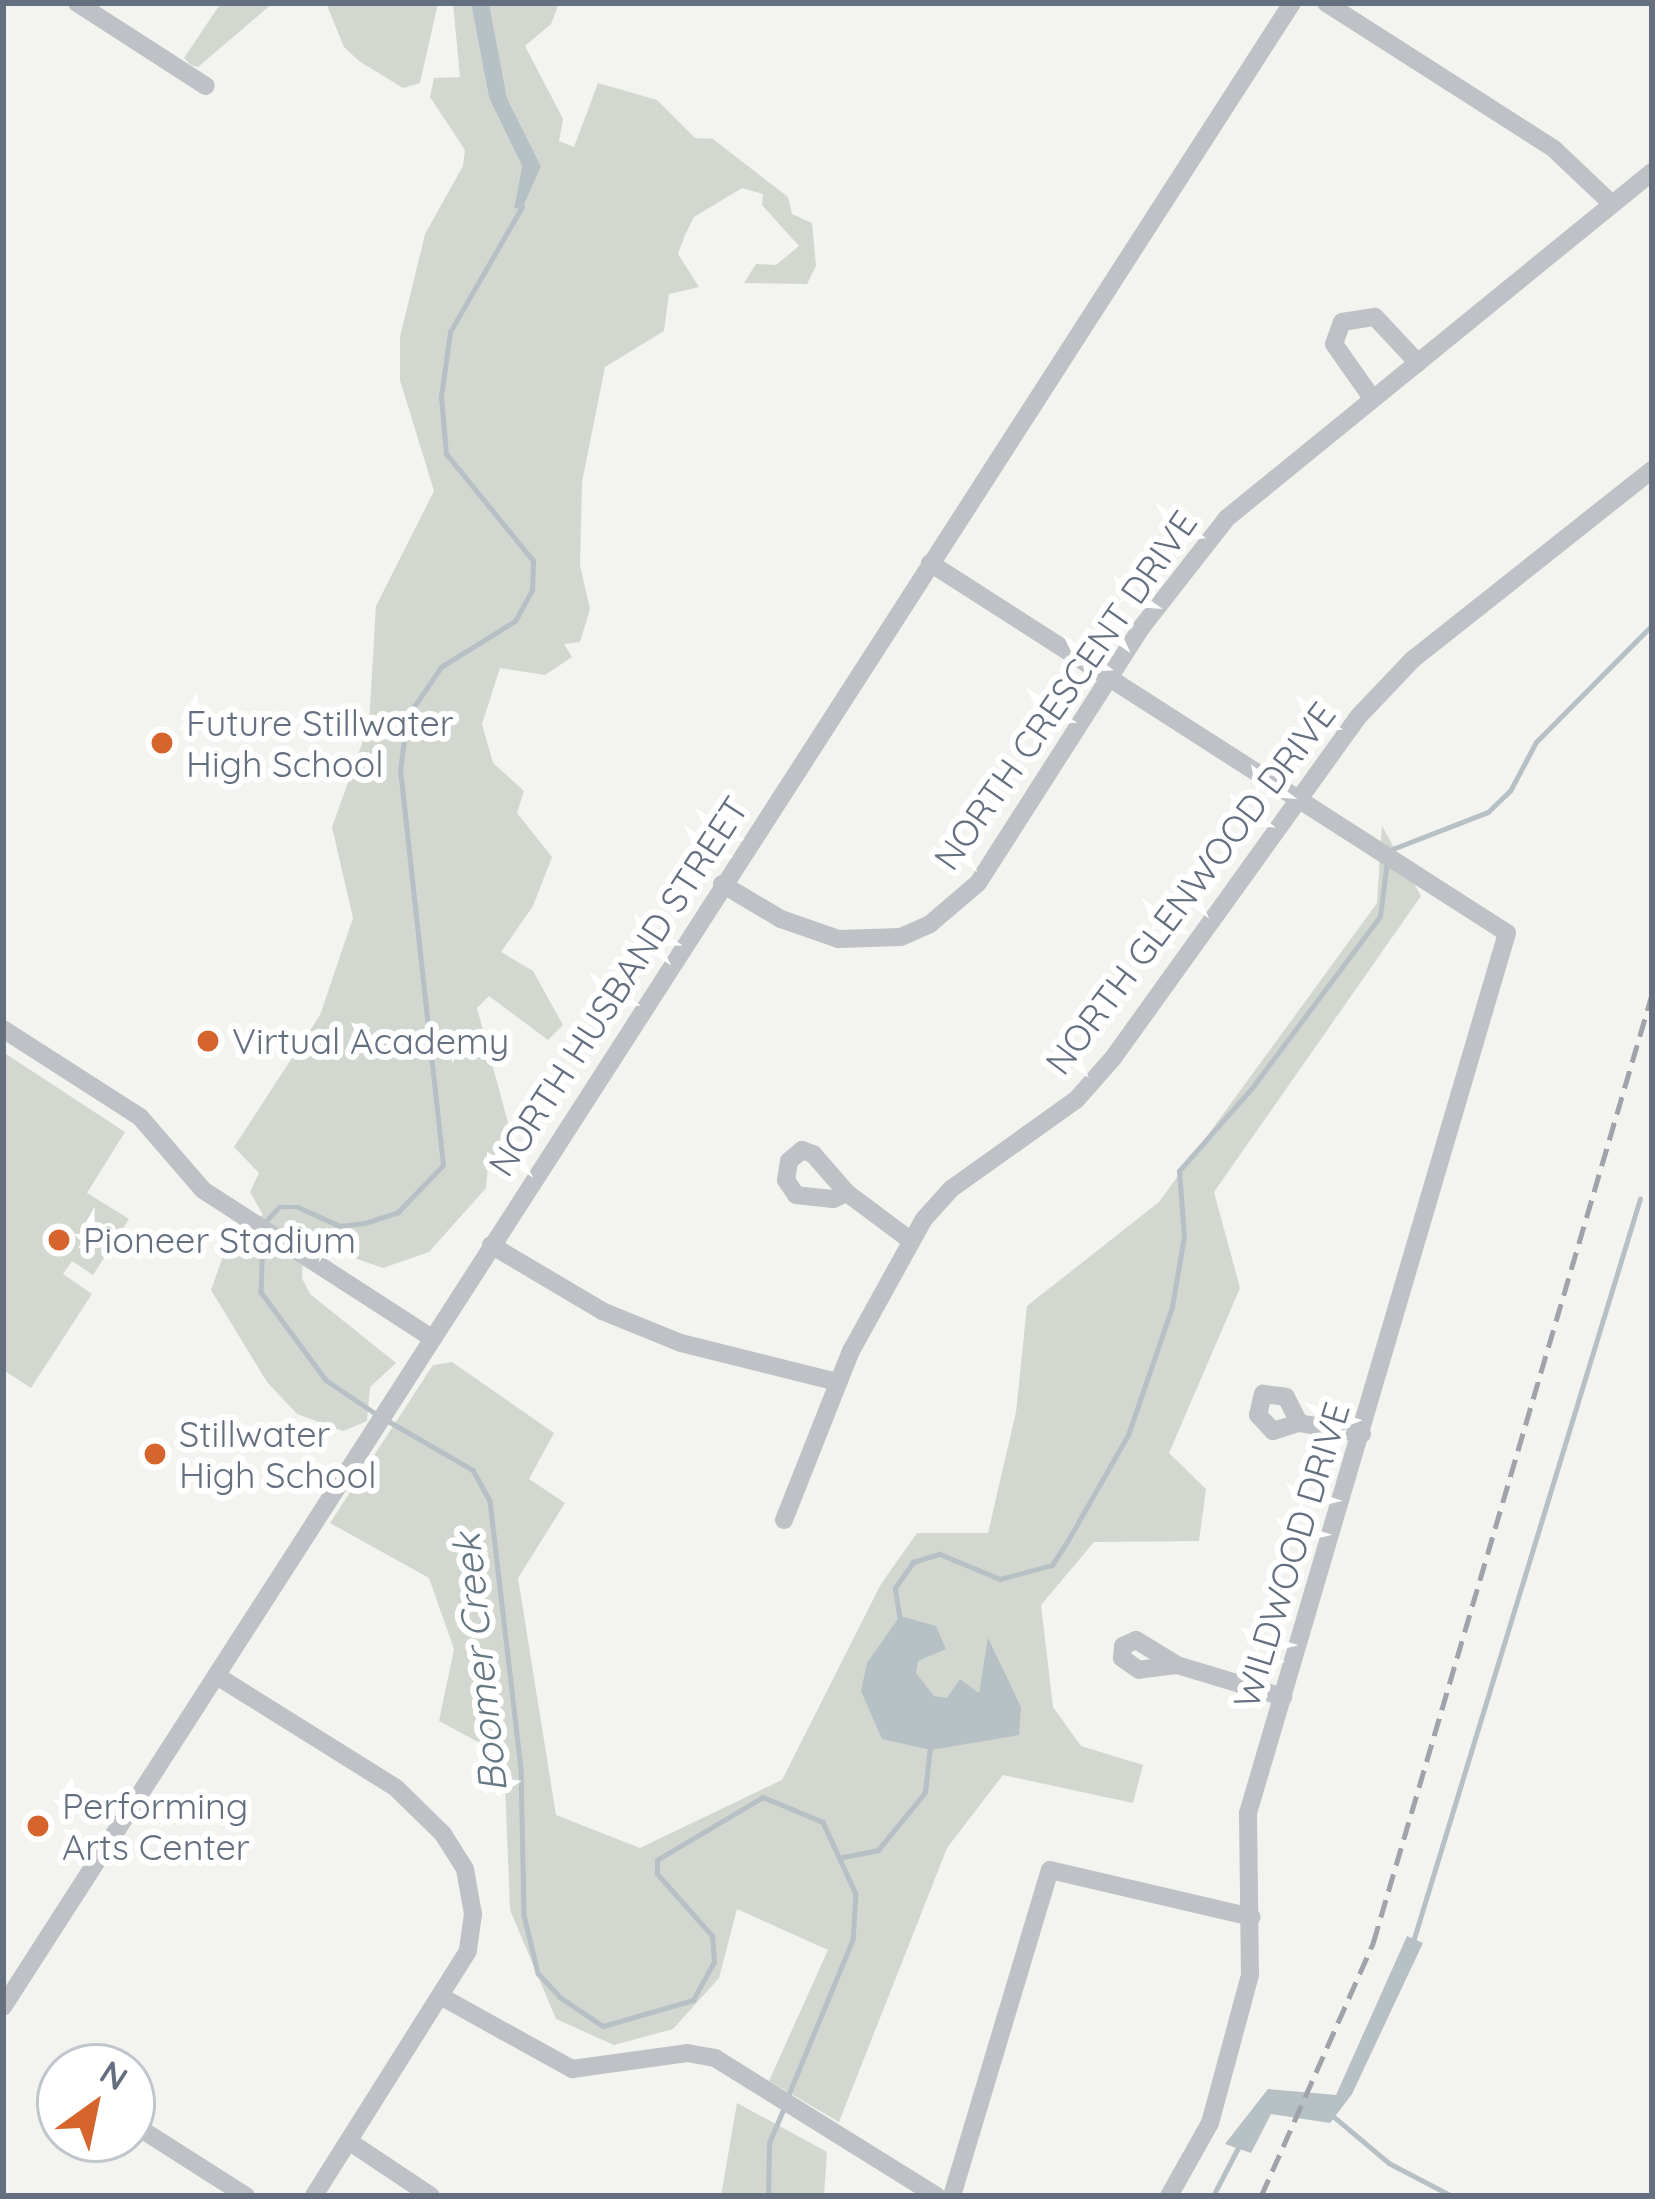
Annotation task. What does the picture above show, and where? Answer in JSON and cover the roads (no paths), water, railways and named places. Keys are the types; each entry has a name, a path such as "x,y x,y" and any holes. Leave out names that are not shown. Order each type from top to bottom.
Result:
{"street":[{"path":"77,3 206,86"},
{"name":"NORTH HUSBAND STREET","path":"3,2007 1292,3"},
{"path":"1326,3 1554,149 1612,204"},
{"name":"NORTH CRESCENT DRIVE","path":"722,884 781,919 838,939 901,937 930,924 978,883 1109,678 1227,518 1652,172"},
{"path":"1372,398 1334,344 1342,322 1375,317 1418,363"},
{"name":"NORTH GLENWOOD DRIVE","path":"784,1520 814,1458 837,1382 910,1240 951,1189 1076,1100 1114,1058 1358,717 1412,660 1652,470"},
{"path":"930,563 1301,800"},
{"name":"WILDWOOD DRIVE","path":"1169,2196 1210,2123 1250,1975 1249,1813 1507,933 1301,800"},
{"path":"3,1030 140,1118 203,1190 432,1338"},
{"path":"847,1193 910,1240"},
{"path":"490,1245 602,1311 682,1343 837,1382"},
{"path":"1299,1423 1362,1434"},
{"path":"1177,1664 1283,1697"},
{"path":"217,1676 396,1788 443,1834 465,1869 473,1914 468,1951 314,2196"},
{"path":"952,2196 1050,1870 1252,1917"},
{"path":"442,1997 572,2069 688,2053 715,2058 937,2196"},
{"path":"156,2139 246,2196"},
{"path":"350,2142 431,2196"}],"waterway":[{"name":"Boomer Creek","path":"266,1221 279,1207 298,1207 340,1226 365,1223 398,1212 443,1165 400,771 407,717 441,667 515,621 532,590 533,561 446,454 441,397 450,332 522,207"},
{"path":"1390,850 1488,812 1510,791 1536,742 1652,625"},
{"path":"900,1621 895,1588 913,1562 940,1554 1000,1579 1052,1565 1067,1542 1128,1435 1172,1307 1184,1236 1179,1171 1252,1088 1380,916 1387,861"},
{"path":"1412,1945 1640,1199"},
{"name":"Boomer Creek","path":"263,1238 261,1292 326,1380 375,1413"},
{"name":"Boomer Creek","path":"385,1419 473,1470 490,1501 521,1768 524,1915 538,1973 560,1997 603,2026 693,2000 714,1962 712,1936 657,1874 657,1860 763,1797 823,1822 856,1894 853,1940 788,2097"},
{"path":"843,1857 878,1850 915,1805 925,1792 930,1747"},
{"name":"Boomer Creek","path":"768,2196 769,2143 784,2108"},
{"path":"1333,2116 1389,2163 1452,2196"},
{"path":"1213,2196 1238,2148"}],"railway":[{"path":"1261,2196 1373,1943 1652,994"}],"place":[{"name":"Future Stillwater High School","path":"162,743"},
{"name":"Virtual Academy","path":"208,1041"},
{"name":"Pioneer Stadium","path":"59,1240"},
{"name":"Stillwater High School","path":"155,1454"},
{"name":"Performing Arts Center","path":"38,1826"}]}
